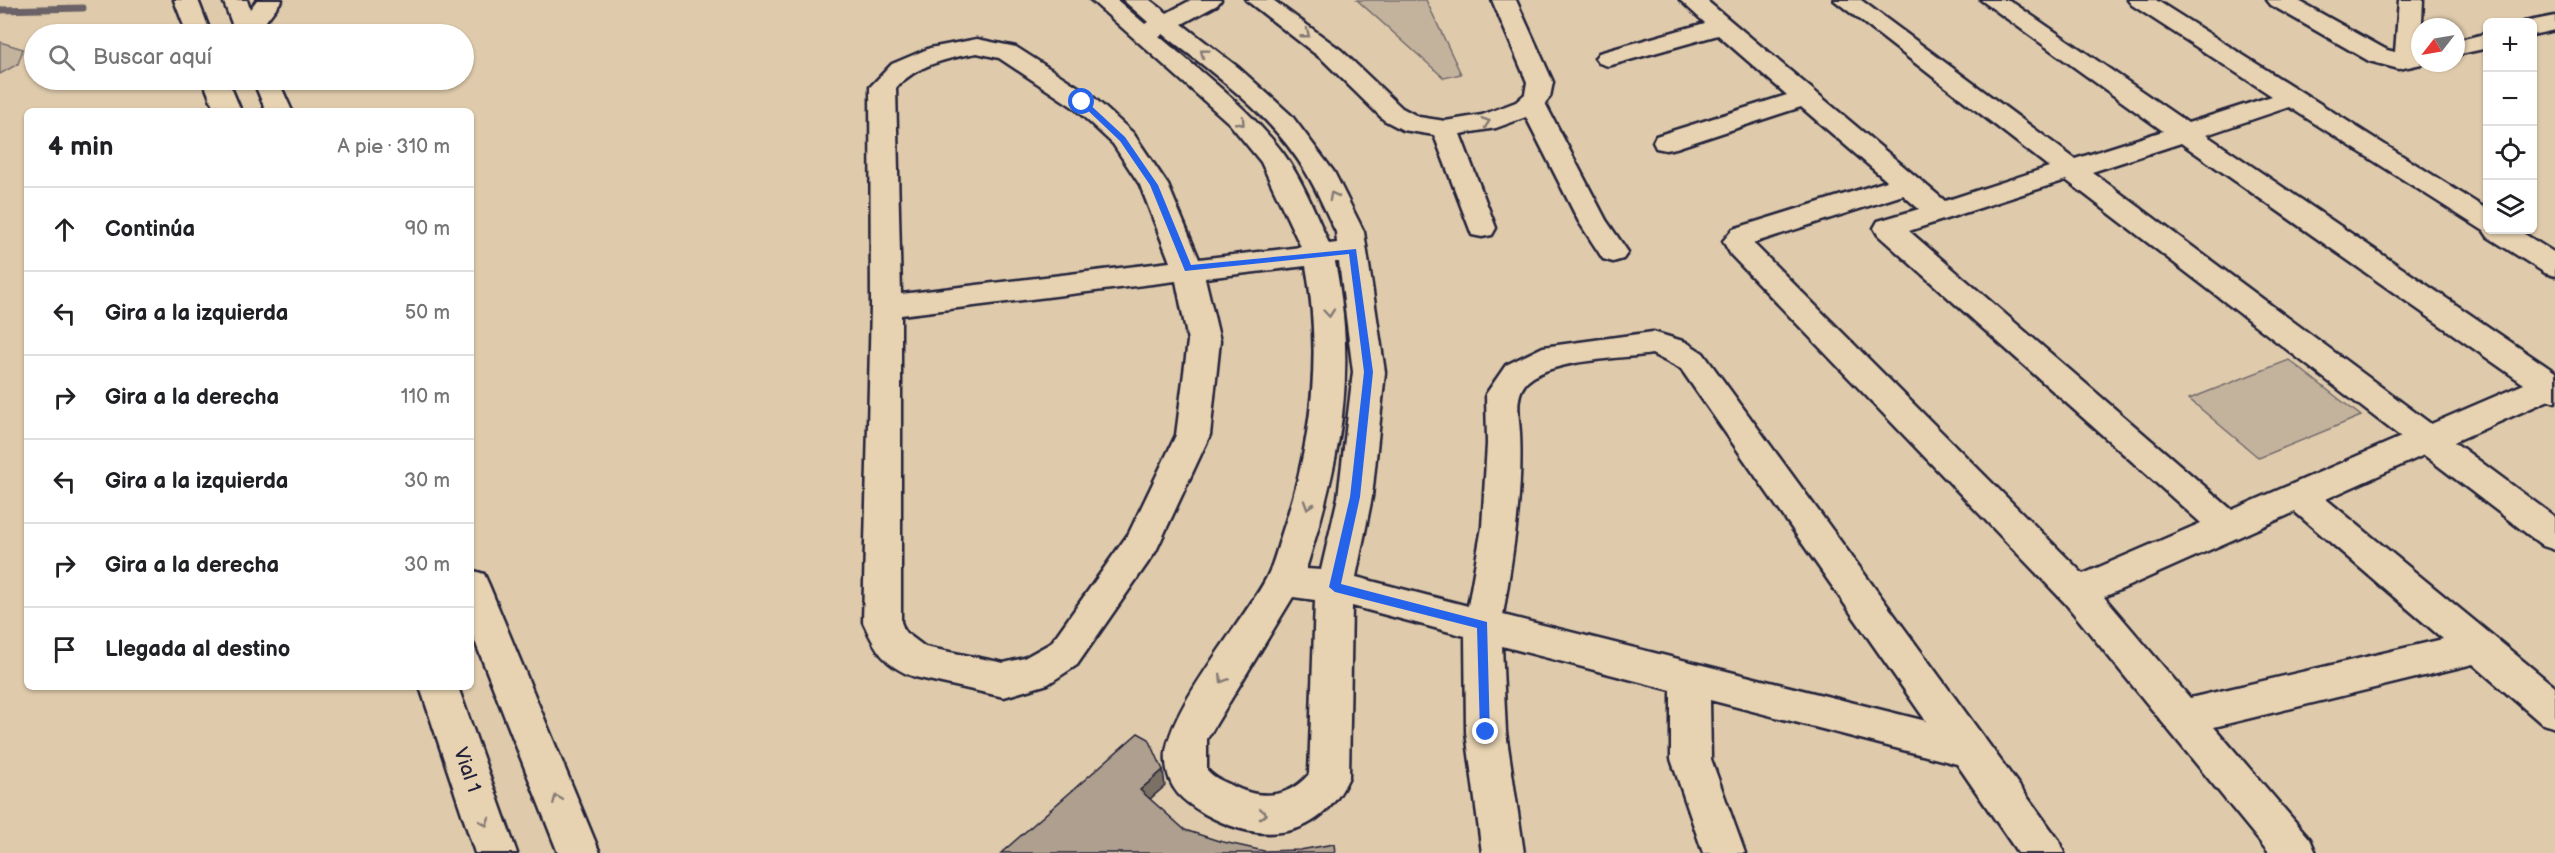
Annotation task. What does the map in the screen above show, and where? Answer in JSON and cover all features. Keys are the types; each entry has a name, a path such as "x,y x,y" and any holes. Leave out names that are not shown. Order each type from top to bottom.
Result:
{"street":[{"path":"235,0 244,24"},
{"path":"253,24 270,0"},
{"path":"1103,0 1161,26 1230,73 1282,121 1320,172 1350,232 1336,253 1329,308 1331,377 1324,439 1312,495 1284,581 1188,735 1184,755 1189,774 1197,788 1244,813 1276,814 1305,807 1323,789 1329,777 1335,587 1355,497 1369,372 1336,253 1302,214 1273,159 1238,117 1184,68 1161,26 1135,0"},
{"path":"1161,26 1189,8 1209,0"},
{"path":"1161,26 1196,15 1230,0"},
{"path":"1258,0 1332,55 1393,114 1412,124 1445,129 1478,125 1516,112 1538,97 1540,81 1504,0"},
{"path":"1692,0 1941,212"},
{"path":"1846,0 2555,536"},
{"path":"1993,0 2553,387"},
{"path":"2140,0 2483,220"},
{"path":"2279,0 2368,52 2389,60 2411,59"},
{"path":"2411,0 2412,18"},
{"path":"185,1 195,24"},
{"path":"2537,27 2555,22"},
{"path":"1608,58 1722,26"},
{"path":"2465,46 2483,41"},
{"path":"977,46 1007,52 1082,102 1123,139 1154,185 1188,269 1204,341 1192,435 1143,541 1064,654 1034,672 1004,680 915,661 892,643 882,622 886,306 883,87 891,75 956,48 977,46"},
{"path":"220,90 227,108"},
{"path":"270,90 278,108"},
{"path":"1666,142 1806,97"},
{"path":"1888,228 2292,98"},
{"path":"1532,103 1593,222 1613,252"},
{"path":"1445,129 1482,228"},
{"path":"1908,184 1743,236 1738,241 1741,248 2078,591 2295,853"},
{"path":"1857,201 2227,526"},
{"path":"2504,234 2555,266"},
{"path":"886,306 1336,253"},
{"path":"1503,853 1486,732 1483,625 1500,527 1504,444 1503,394 1517,373 1543,358 1653,343 1675,350 1692,362 2043,853"},
{"path":"2078,591 2426,438 2553,387"},
{"path":"2298,495 2555,711"},
{"path":"1284,581 1335,587 1970,750"},
{"path":"474,592 579,853"},
{"path":"2183,717 2479,646"},
{"path":"1690,678 1691,759 1724,853"},
{"name":"Vial 1","path":"440,690 496,853"}],"shaded area":[{"path":"1357,0 1426,0 1461,74 1444,78"},
{"path":"0,42 23,49 18,64 0,74"},
{"path":"2289,360 2361,416 2259,458 2189,399"}],"building":[{"path":"1138,733 1149,739 1163,770 1140,790 1185,830 1219,841 1264,851 1300,850 1334,844 1335,853 1001,853"}],"waterway":[{"path":"0,10 83,8"}],"route":[{"path":"1082,102 1123,139 1154,185 1188,269 1353,251 1369,372 1355,497 1335,587 1483,625 1486,732"}]}
